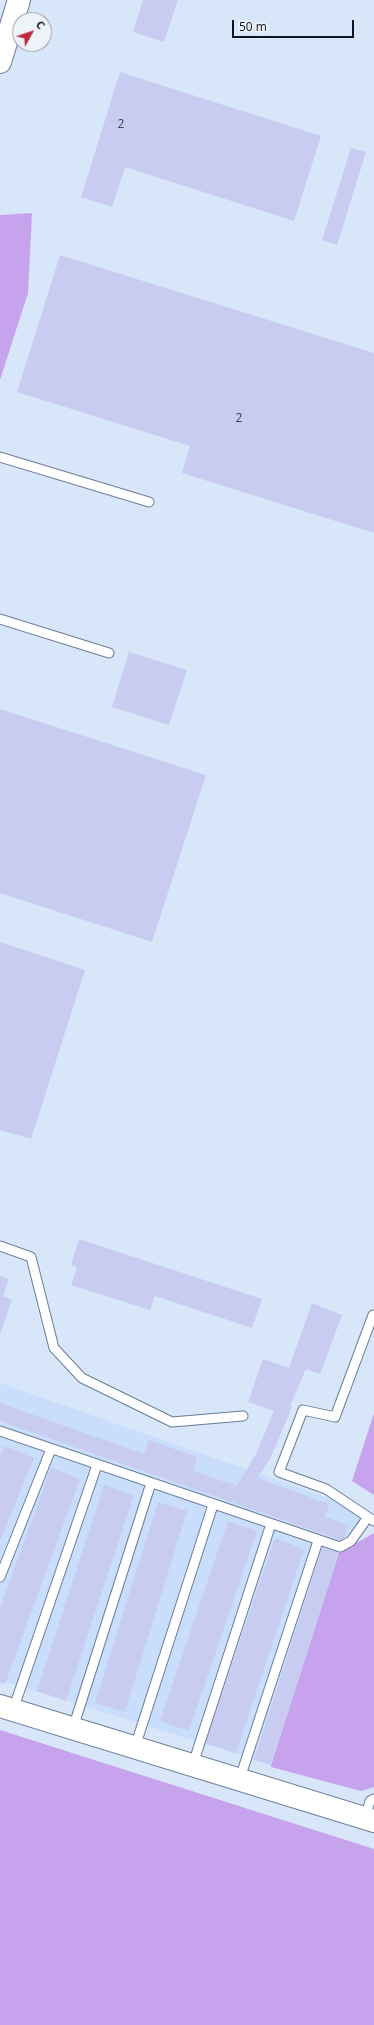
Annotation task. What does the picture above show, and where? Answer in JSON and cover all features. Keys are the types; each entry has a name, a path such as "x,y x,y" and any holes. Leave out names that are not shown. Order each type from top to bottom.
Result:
{"main road":[{"path":"0,62 19,0"},
{"path":"6,1708 240,1778 371,1813"}],"lane":[{"path":"0,457 149,502"},
{"path":"0,619 109,653"},
{"path":"0,1246 31,1257 54,1348 82,1378 172,1422 243,1416"},
{"path":"0,1431 318,1541 340,1547 351,1541 371,1519 326,1489 279,1472 303,1410 335,1417 373,1315"},
{"path":"0,1577 51,1449"},
{"path":"6,1708 97,1465"},
{"path":"73,1728 151,1483"},
{"path":"135,1746 213,1505"},
{"path":"193,1764 271,1524"},
{"path":"240,1778 318,1541"}],"shaded area":[{"path":"32,213 28,293 0,380 0,215"},
{"path":"0,1383 368,1512 285,1769 0,1680"},
{"path":"374,1413 374,1495 352,1481"},
{"path":"374,1533 374,1787 361,1791 271,1767 271,1765 339,1553"},
{"path":"0,1730 374,1849 374,2025 0,2025"}],"building":[{"path":"143,0 178,0 164,42 133,32"},
{"path":"120,72 321,136 294,221 125,167 112,207 81,197"},
{"path":"351,148 366,152 337,245 322,240"},
{"path":"60,255 374,353 374,533 182,473 190,446 17,392"},
{"path":"129,652 187,670 169,725 112,707"},
{"path":"0,709 206,775 152,942 0,893"},
{"path":"0,942 85,970 31,1139 0,1130"},
{"path":"79,1239 262,1299 252,1328 155,1296 150,1310 71,1285 77,1267 71,1265"},
{"path":"0,1276 9,1279 3,1296 12,1300 0,1334"},
{"path":"312,1303 342,1315 320,1374 306,1369 270,1459 257,1478 329,1504 325,1517 348,1525 343,1541 0,1421 0,1403 144,1454 149,1440 197,1457 193,1471 237,1486 256,1454 274,1411 248,1402 263,1359 289,1368"},
{"path":"4,1446 34,1458 0,1541 0,1456"},
{"path":"51,1468 80,1479 5,1684 0,1682 0,1608"},
{"path":"104,1485 134,1495 66,1701 37,1691"},
{"path":"158,1502 187,1511 125,1712 95,1703"},
{"path":"228,1521 257,1531 189,1731 160,1721"},
{"path":"275,1538 304,1549 236,1753 205,1743"},
{"path":"322,1548 339,1553 271,1765 254,1760"}]}
